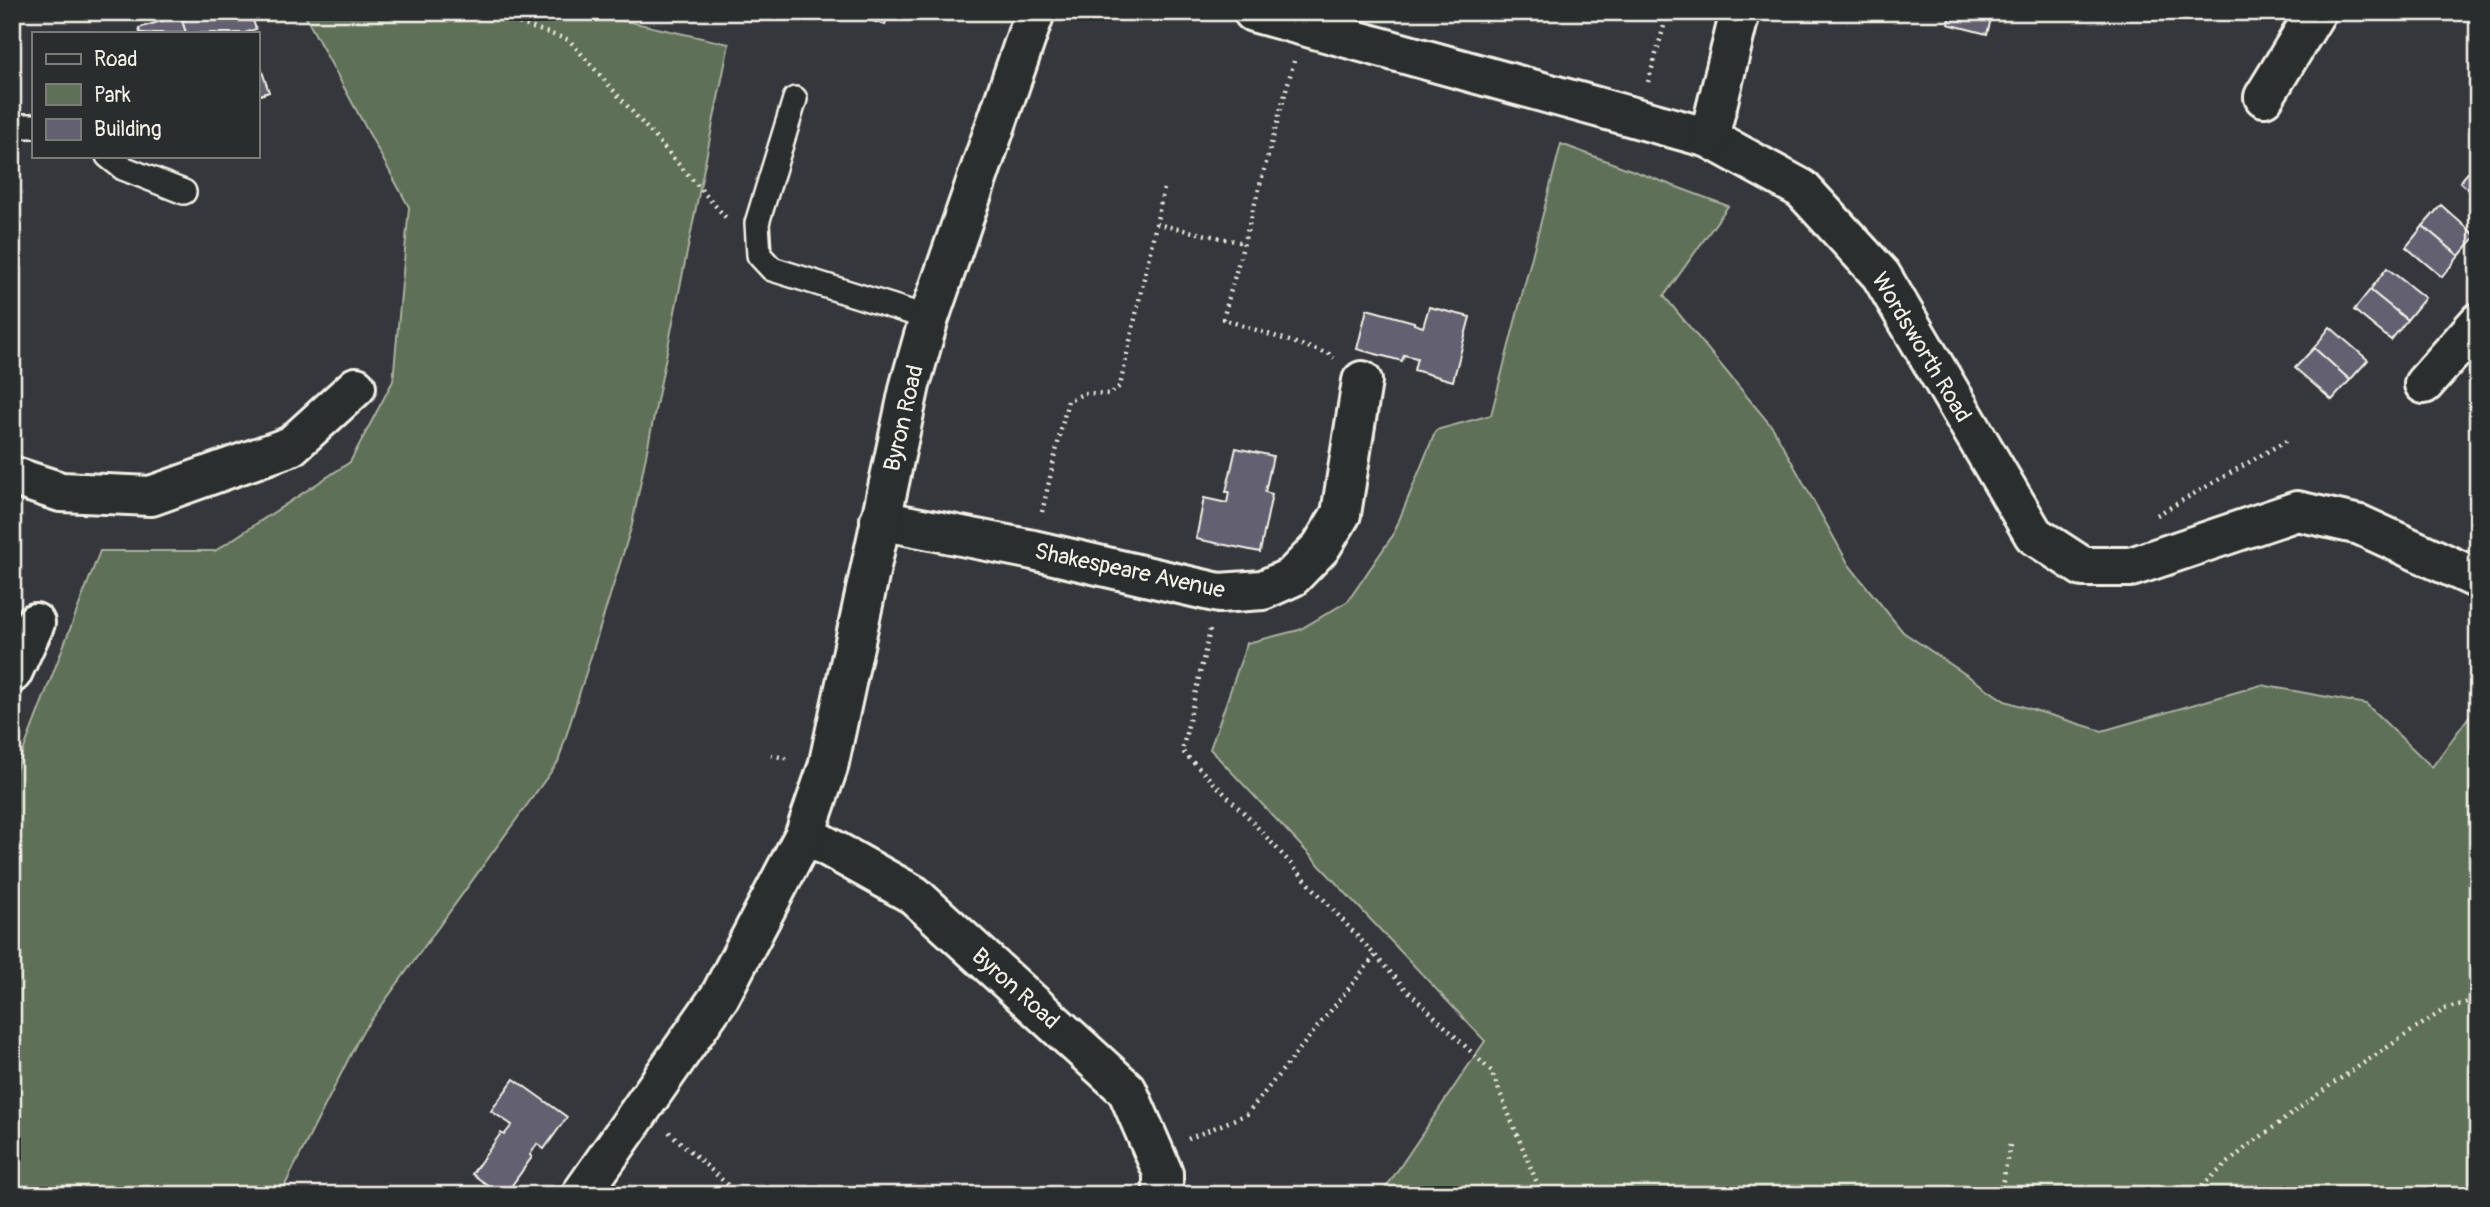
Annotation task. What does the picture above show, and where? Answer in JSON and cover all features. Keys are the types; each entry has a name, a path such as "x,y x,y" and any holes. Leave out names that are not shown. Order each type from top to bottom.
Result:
{"street":[{"name":"Byron Road","path":"581,1195 720,996 805,834 828,767 910,384 929,318 1035,12"},
{"name":"Wordsworth Road","path":"1253,12 1709,138 1802,189 1881,275 2034,535 2083,567 2131,567 2297,511 2360,526 2478,579"},
{"path":"1709,138 1740,12"},
{"path":"2264,97 2316,12"},
{"path":"2424,384 2478,323"},
{"name":"Shakespeare Avenue","path":"880,520 1033,550 1219,593 1263,590 1292,577 1321,547 1340,514 1362,381"},
{"path":"12,475 61,492 151,496 291,446 356,387"},
{"path":"12,673 35,623"},
{"name":"Byron Road","path":"805,834 914,895 1127,1090 1163,1173 1163,1195"}],"lane":[{"path":"795,99 757,223 759,255 772,269 929,318"},
{"path":"12,127 32,126"},
{"path":"110,158 123,168 184,192"}],"path":[{"path":"485,12 569,40 759,255"},
{"path":"1639,118 1668,12"},
{"path":"1303,26 1223,319 1329,354 1362,381"},
{"path":"1033,550 1069,400 1086,393 1110,394 1120,386 1165,184"},
{"path":"1156,224 1244,243"},
{"path":"2131,567 2137,526 2286,441"},
{"path":"1219,593 1182,751 1248,817 1404,987 1491,1071 1542,1195"},
{"path":"1155,1154 1247,1114 1375,955"},
{"path":"2191,1195 2244,1149 2332,1084 2445,1009 2478,999"},
{"path":"642,1108 739,1195"},
{"path":"2000,1195 2010,1145"}],"green space":[{"path":"303,12 585,12 729,44 632,525 558,762 361,1034 280,1195 12,1195 12,780 100,551 215,551 350,462 393,381 409,207"},
{"path":"1561,144 1728,206 1664,296 1773,428 1849,565 1903,632 2005,701 2102,731 2261,685 2366,704 2432,767 2478,704 2478,1195 1381,1195 1485,1041 1210,749 1247,643 1299,630 1348,601 1393,535 1436,430 1491,415"}],"building":[{"path":"188,12 250,12 256,29 248,32 186,32 180,15"},
{"path":"845,12 888,12 885,25"},
{"path":"1951,12 1993,12 1987,34 1948,24"},
{"path":"180,15 186,32 140,32 139,28"},
{"path":"259,62 269,92 259,95"},
{"path":"2478,163 2478,198 2460,182"},
{"path":"2441,205 2476,236 2459,256 2423,226"},
{"path":"2423,226 2459,256 2442,277 2406,247"},
{"path":"2387,268 2425,298 2407,320 2370,290"},
{"path":"2370,290 2407,320 2391,340 2354,310"},
{"path":"1429,307 1470,317 1453,381 1414,370 1417,358 1404,355 1402,361 1357,349 1367,309 1423,327"},
{"path":"2330,327 2368,360 2350,380 2314,348"},
{"path":"2314,348 2350,380 2332,400 2295,368"},
{"path":"1236,448 1273,456 1265,492 1272,494 1260,552 1196,539 1204,498 1227,503 1229,492 1226,492"},
{"path":"514,1079 567,1117 544,1149 537,1144 530,1155 532,1157 505,1195 502,1195 472,1174 501,1133 504,1135 512,1125 491,1111"}]}
